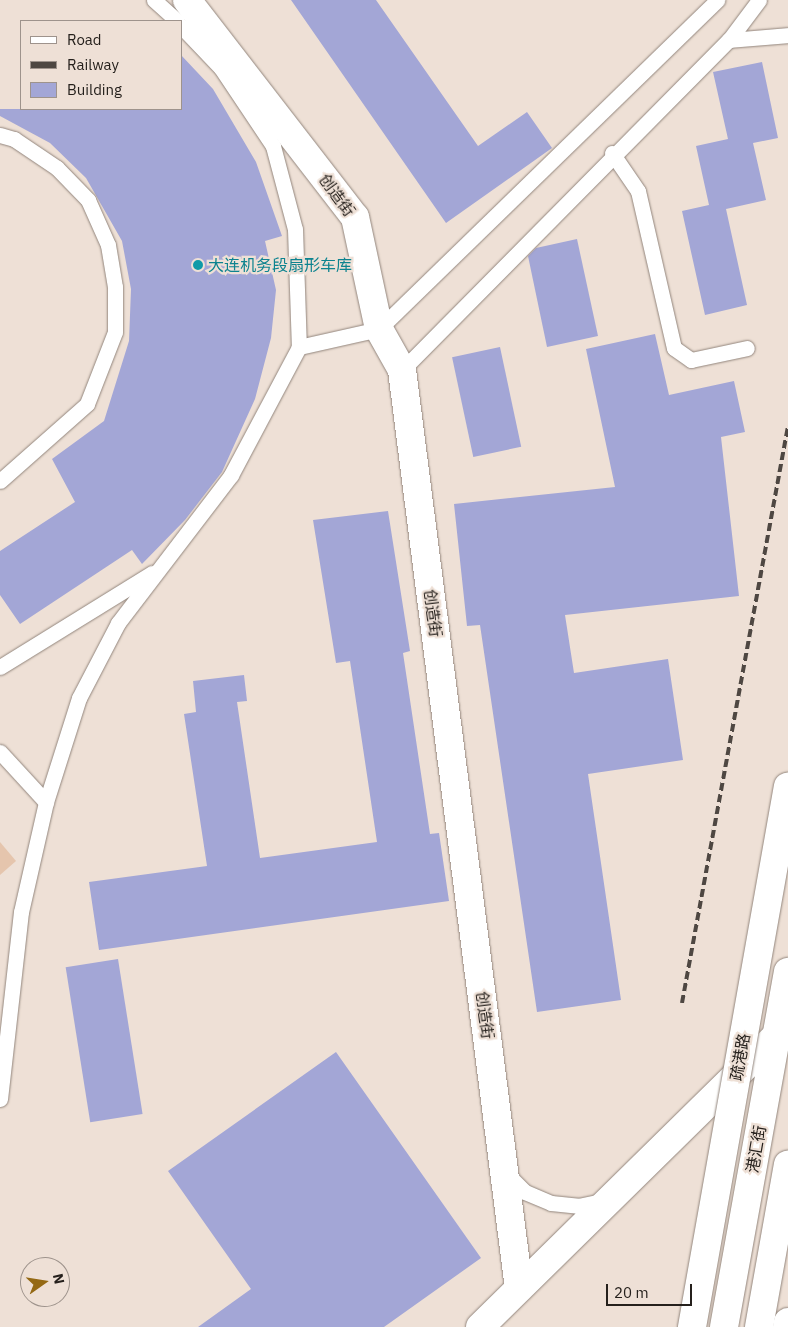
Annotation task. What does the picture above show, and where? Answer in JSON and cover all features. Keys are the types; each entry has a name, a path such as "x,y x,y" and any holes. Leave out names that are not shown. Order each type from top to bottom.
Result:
{"main road":[{"name":"创造街","path":"188,0 356,217 379,329 402,370 519,1288"},
{"name":"疏港路","path":"692,1327 788,786"},
{"name":"港汇街","path":"724,1327 782,1030 788,972"},
{"path":"480,1327 782,1030"},
{"path":"759,1327 788,1165"},
{"path":"787,1327 788,1322"}],"lane":[{"path":"154,0 176,20"},
{"path":"298,347 379,329 717,0"},
{"path":"402,370 612,153 729,40 759,0"},
{"path":"0,1099 21,912 46,802 79,698 118,623 230,475 298,347 295,229 273,146 220,68 182,27"},
{"path":"729,40 788,35"},
{"path":"0,135 14,139 56,168 88,200 108,245 115,287 114,332 87,404 0,481"},
{"path":"612,153 638,191 674,348 691,360 747,348"},
{"path":"0,667 160,568"},
{"path":"0,752 46,802"},
{"path":"504,1171 525,1192 551,1203 578,1206 610,1199"}],"shaded area":[{"path":"0,842 16,861 0,875"}],"building":[{"path":"291,0 376,0 478,146 527,112 552,148 446,223"},
{"name":"大连机务段扇形车库","path":"182,56 213,89 256,162 282,236 265,241 276,290 271,338 255,399 222,472 185,520 142,564 132,550 20,624 0,595 0,551 75,502 52,459 104,421 129,341 131,289 122,241 86,178 50,143 0,116 0,109 182,110"},
{"path":"762,62 778,138 753,143 766,200 726,209 747,305 705,315 682,211 709,205 696,146 728,139 713,72"},
{"path":"577,239 598,336 547,347 528,256 536,248"},
{"path":"655,334 669,395 734,381 745,432 721,437 739,596 565,615 574,673 668,659 683,760 588,774 621,1000 537,1012 480,625 467,626 454,504 615,487 586,349"},
{"path":"500,347 521,447 473,457 452,357"},
{"path":"388,511 410,651 403,653 430,834 439,833 449,901 99,950 89,882 207,866 184,714 196,712 193,681 244,675 247,701 237,702 260,858 377,842 350,661 336,663 313,520"},
{"path":"118,959 143,1114 90,1122 66,967"},
{"path":"336,1052 481,1258 384,1327 198,1327 251,1289 168,1171"}],"railway":[{"path":"682,1003 788,426"}],"place":[{"name":"大连机务段扇形车库","path":"198,265"}]}
